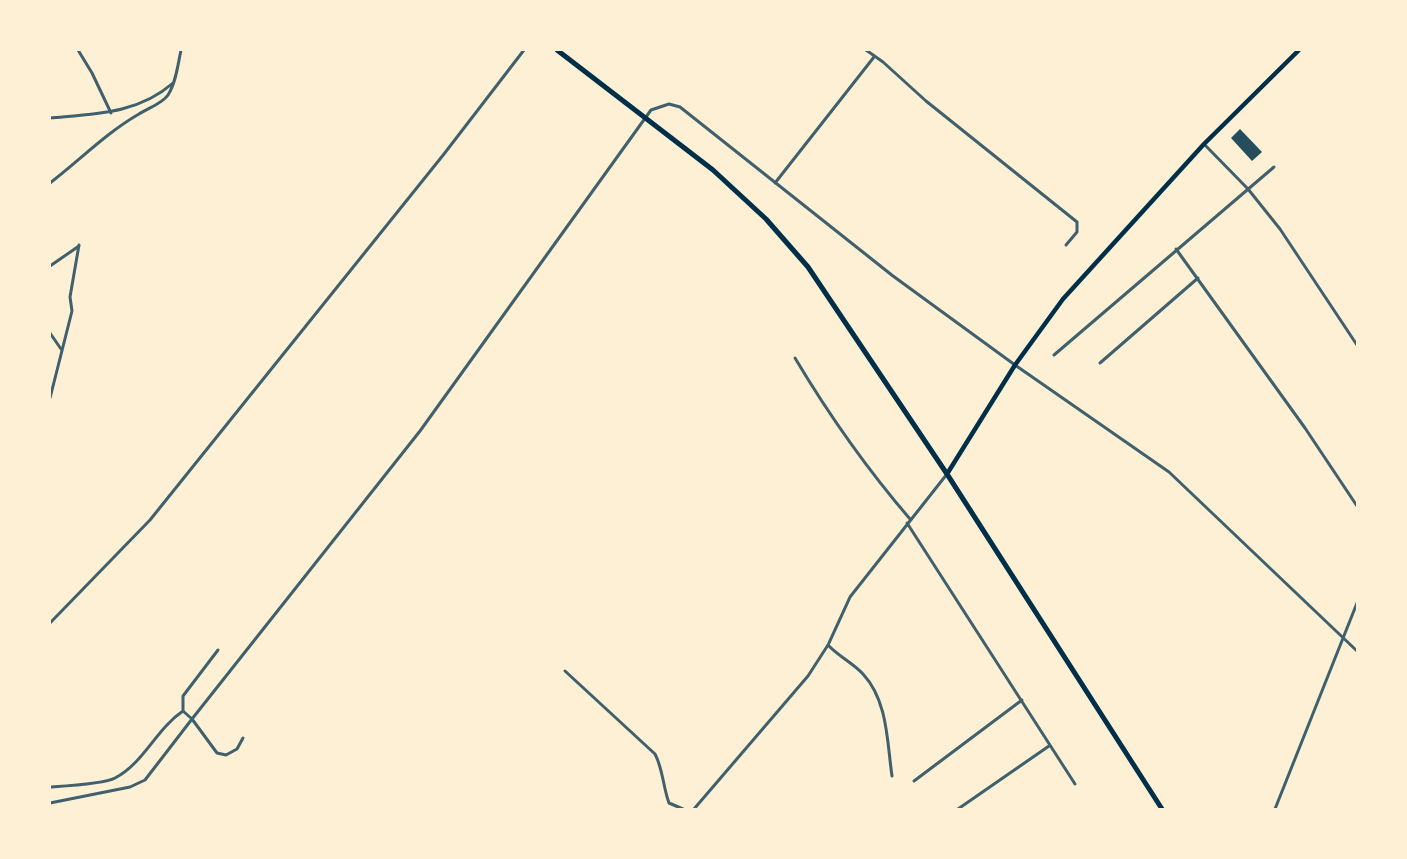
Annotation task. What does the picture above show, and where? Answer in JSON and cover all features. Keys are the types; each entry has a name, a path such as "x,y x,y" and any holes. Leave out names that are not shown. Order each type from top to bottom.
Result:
{"main road":[{"path":"557,50 647,117 713,170 766,218 808,266 947,474 1162,809"},
{"path":"947,474 1015,365 1063,299 1204,144 1299,50"}],"street":[{"path":"78,50 92,73 111,113"},
{"path":"50,183 88,153 114,128 160,102 168,95 181,50"},
{"path":"50,623 156,513 440,160 524,50"},
{"path":"866,50 1076,222 1077,232 1066,246"},
{"path":"775,183 874,57"},
{"path":"50,118 111,113 153,98 173,83"},
{"path":"50,803 130,787 145,780 420,432 651,110 669,104 680,107 893,276 1015,365 1170,472 1357,651"},
{"path":"1204,144 1248,189 1280,230 1357,345"},
{"path":"1054,355 1274,167"},
{"path":"50,266 79,245 70,297 72,311 50,398"},
{"path":"1176,249 1305,428 1357,506"},
{"path":"1100,363 1198,278"},
{"path":"50,333 61,349"},
{"path":"795,358 819,398 871,473 910,519"},
{"path":"694,809 808,676 828,645 850,596 947,474"},
{"path":"907,523 1075,784"},
{"path":"1275,809 1357,603"},
{"path":"828,645 859,670 874,691 886,724 892,776"},
{"path":"218,650 183,696 183,711 192,719 217,752 226,756 237,749 243,738"},
{"path":"565,670 655,754 660,764 663,786 669,803 683,809"},
{"path":"914,781 1022,700"},
{"path":"50,788 113,779 132,767 169,720 183,711"},
{"path":"958,809 1049,746"}],"building":[{"path":"1240,129 1262,152 1252,161 1231,138"}]}
